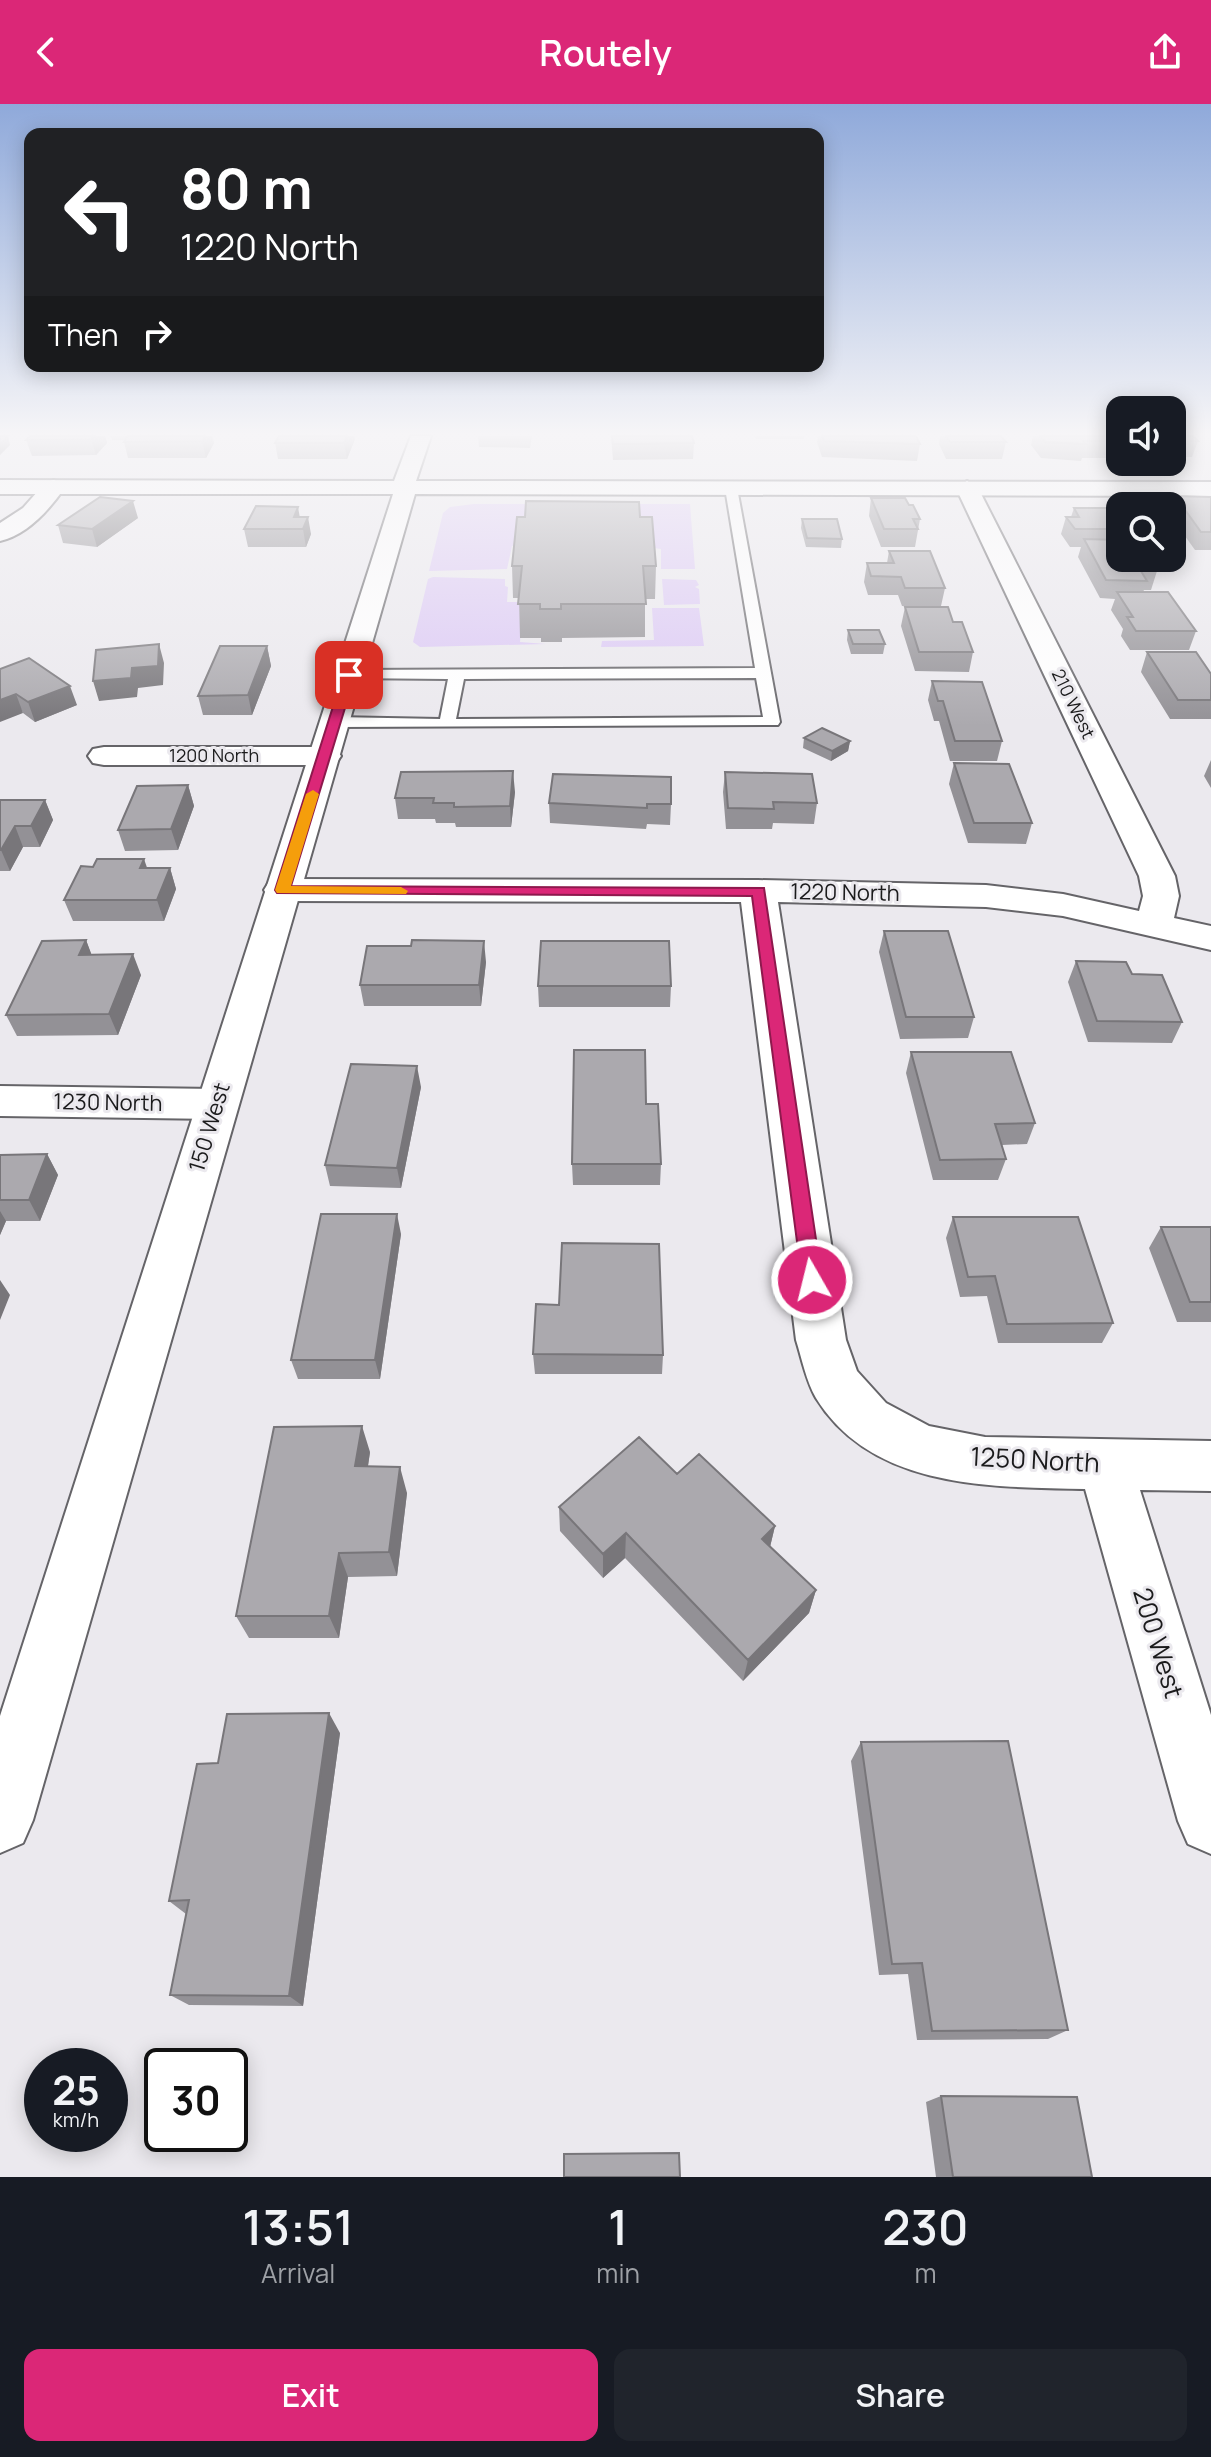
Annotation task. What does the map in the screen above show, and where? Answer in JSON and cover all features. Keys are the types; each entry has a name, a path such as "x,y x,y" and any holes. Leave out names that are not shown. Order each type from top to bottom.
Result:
{"street":[{"name":"150 West","path":"0,1820 216,1104 394,533"},
{"name":"210 West","path":"989,533 1157,876 1161,896 1154,923"},
{"name":"1200 North","path":"104,756 330,739"},
{"name":"1220 North","path":"282,890 758,891 986,896 1063,905 1211,938"},
{"name":"1250 North","path":"758,891 821,1340 835,1383 867,1420 920,1449 985,1462 1211,1466"},
{"name":"1230 North","path":"0,1101 216,1104"},
{"name":"200 West","path":"1105,1464 1211,1821"}],"lane":[{"path":"330,739 447,724 772,722 739,533"},
{"path":"349,675 764,673"},
{"path":"447,724 457,675"}],"shaded area":[{"path":"438,533 536,533 527,545 512,546 507,569 429,571"},
{"path":"639,533 692,533 695,569 661,569 661,549 647,547"},
{"path":"428,579 505,579 507,602 523,602 520,642 546,644 420,647 413,642"},
{"path":"662,579 696,580 700,604 664,605"},
{"path":"652,608 699,608 704,646 601,647 602,641 654,640"}],"building":[{"path":"515,533 653,533 656,566 643,566 646,604 561,604 561,609 540,609 540,604 518,604 522,566 512,566"},
{"path":"806,533 840,533 842,539 807,538"},
{"path":"1084,539 1106,540 1106,572 1142,572 1147,581 1106,580"},
{"path":"889,551 930,551 945,588 905,588 901,577 871,576 867,563 894,563"},
{"path":"1117,592 1168,592 1196,631 1136,631 1127,617 1133,617"},
{"path":"905,607 948,607 953,622 962,622 973,652 919,652"},
{"path":"848,630 879,630 885,644 853,644"},
{"path":"159,644 158,666 132,668 131,678 93,681 96,650"},
{"path":"220,646 267,646 248,695 198,696"},
{"path":"1147,652 1196,652 1211,674 1211,700 1178,700"},
{"path":"29,658 70,686 28,702 16,694 0,700 0,669"},
{"path":"932,681 982,682 1002,741 955,741 943,701 938,701"},
{"path":"822,728 850,741 832,751 804,738"},
{"path":"954,763 1009,764 1032,823 974,823"},
{"path":"513,771 510,806 454,807 454,803 433,803 434,798 395,798 401,772"},
{"path":"725,772 812,774 817,803 773,802 774,809 728,808"},
{"path":"553,774 671,777 671,804 647,804 647,808 549,803"},
{"path":"188,785 171,829 118,830 137,786"},
{"path":"0,800 45,800 31,826 15,826 1,850 0,850"},
{"path":"97,859 144,859 140,868 170,868 157,900 64,900 81,866 93,867"},
{"path":"884,931 948,931 974,1017 906,1017"},
{"path":"86,940 79,955 133,954 109,1014 6,1015 42,941"},
{"path":"412,940 484,941 479,985 360,985 367,946 411,946"},
{"path":"541,941 669,941 671,986 538,986"},
{"path":"1076,961 1126,962 1132,974 1162,975 1182,1022 1097,1021"},
{"path":"574,1050 645,1050 646,1104 658,1104 661,1164 572,1164"},
{"path":"911,1052 1011,1052 1035,1123 995,1124 1006,1159 940,1160"},
{"path":"351,1064 417,1066 397,1168 325,1165"},
{"path":"47,1154 29,1200 0,1200 0,1155"},
{"path":"321,1214 397,1214 375,1360 291,1360"},
{"path":"953,1217 1078,1217 1113,1323 1007,1324 995,1276 968,1277"},
{"path":"1161,1227 1211,1227 1211,1302 1190,1302"},
{"path":"562,1243 659,1244 663,1355 533,1354 536,1304 559,1305"},
{"path":"362,1426 355,1466 400,1467 389,1552 339,1553 329,1616 236,1616 274,1427"},
{"path":"639,1437 677,1474 699,1454 775,1526 762,1539 816,1590 748,1660 626,1533 603,1554 559,1507"},
{"path":"329,1713 289,1996 170,1995 189,1900 169,1901 197,1764 218,1763 227,1714"},
{"path":"1008,1741 1068,2030 932,2031 922,1963 892,1964 861,1742"},
{"path":"941,2096 1077,2097 1092,2177 953,2177"},
{"path":"679,2153 680,2177 564,2177 564,2154"}],"slow traffic":[{"path":"313,794 282,890 401,891"}],"route":[{"path":"349,675 282,890 758,891 812,1280"}]}
